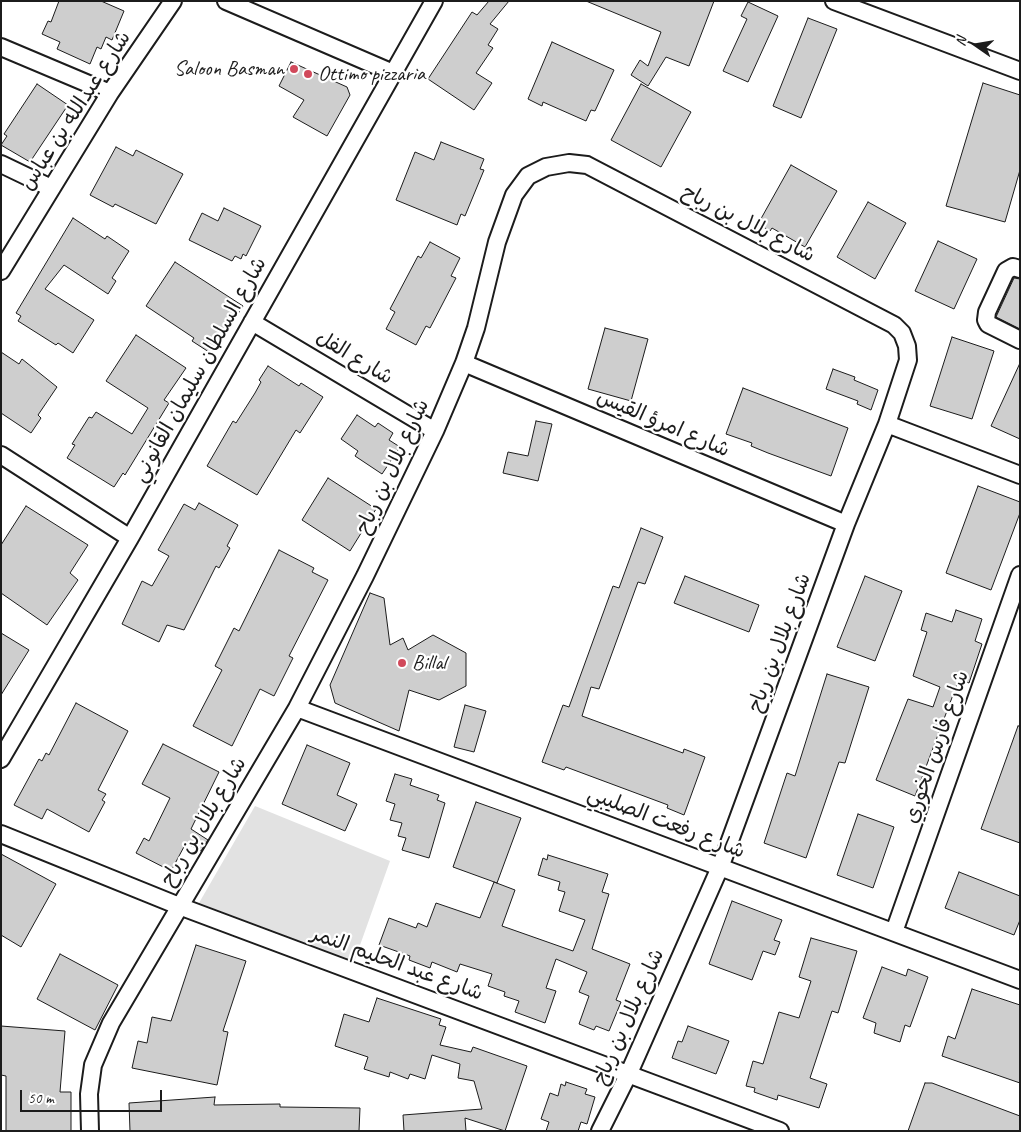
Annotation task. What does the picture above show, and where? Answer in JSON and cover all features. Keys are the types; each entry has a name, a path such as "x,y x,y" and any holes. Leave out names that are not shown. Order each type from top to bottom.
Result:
{"street":[{"name":"شارع عبدالله بن عباس","path":"1,271 110,93 174,1"},
{"path":"226,1 393,73"},
{"name":"شارع السلطان سليمان القانوني","path":"1,759 130,538 434,1"},
{"path":"834,1 1020,70"},
{"path":"1,47 110,93"},
{"name":"شارع بلال بن رباح","path":"90,1131 89,1094 93,1065 111,1023 297,708 365,576 464,363 476,328 497,242 514,195 528,176 546,167 569,163 587,165 894,325 902,333 907,346 908,360 886,424 846,524 720,865 629,1073 600,1131"},
{"path":"1,164 51,188"},
{"path":"1020,269 1013,267 1006,272 987,312 986,320 988,324 1020,340"},
{"name":"شارع الفل","path":"252,322 434,431"},
{"name":"شارع امرؤ القيس","path":"464,363 846,524"},
{"path":"886,424 1020,475"},
{"path":"1,455 130,538"},
{"name":"شارع فارس الخوري","path":"894,932 1020,575"},
{"name":"شارع رفعت الصليبي","path":"297,708 720,865 1020,980"},
{"name":"شارع عبد الحليم النمر","path":"1,834 179,906 780,1131"}],"shaded area":[{"path":"255,806 390,861 354,962 199,903"}],"building":[{"path":"59,1 101,1 124,11 112,40 106,37 101,49 97,47 90,64 57,49 60,42 42,34 48,21 51,22"},
{"path":"489,1 509,1 490,24 498,29 488,45 493,48 476,73 492,83 474,110 428,79 472,12 477,15"},
{"path":"586,1 714,1 689,66 666,57 648,86 631,75 640,60 648,66 661,32"},
{"path":"748,2 778,16 748,82 723,71 747,19 741,16"},
{"path":"808,18 837,29 801,118 773,106"},
{"path":"552,42 614,70 595,111 591,110 586,121 543,102 542,106 528,99"},
{"path":"291,62 347,87 350,95 327,136 293,117 304,100 279,86"},
{"path":"983,83 1020,95 1020,170 1005,222 946,206"},
{"path":"37,84 68,105 30,162 1,145 7,136 4,134"},
{"path":"641,84 691,112 661,167 611,140"},
{"path":"441,142 484,159 480,169 484,170 465,216 461,214 457,225 396,200 415,152 434,160"},
{"path":"116,147 133,156 136,150 183,174 156,224 115,204 113,207 90,195"},
{"path":"791,165 837,191 805,247 772,228 770,231 758,224"},
{"path":"868,202 906,223 875,279 837,257"},
{"path":"224,208 261,226 246,256 243,254 241,259 235,256 232,261 189,240 202,213 218,221"},
{"path":"73,218 105,239 107,236 129,251 112,278 116,281 108,294 64,265 45,289 94,320 73,353 58,343 56,345 18,321 21,316 16,313"},
{"path":"938,241 977,259 954,309 915,291"},
{"path":"430,242 460,258 451,276 456,278 430,328 426,326 416,345 386,329 395,312 390,309 418,256 421,258"},
{"path":"175,262 243,306 212,354 192,341 194,338 146,306"},
{"path":"1014,278 1020,279 1020,329 996,317"},
{"path":"605,328 648,339 631,401 588,389"},
{"path":"136,335 186,368 164,400 169,403 125,475 123,473 114,487 67,458 75,445 72,444 89,417 92,418 96,412 132,434 148,408 106,381"},
{"path":"952,337 994,351 972,419 930,406"},
{"path":"1,352 19,364 22,359 57,387 38,415 41,418 31,433 1,413"},
{"path":"1020,363 1020,439 991,426"},
{"path":"268,366 299,386 301,383 323,397 300,433 296,430 257,495 207,466 233,421 236,423 255,393 261,382 259,380"},
{"path":"833,369 855,377 854,380 878,390 871,410 857,404 858,401 826,389"},
{"path":"743,388 848,428 831,476 768,453 751,446 752,443 726,434"},
{"path":"357,415 375,427 378,423 393,433 389,440 400,447 382,474 355,456 358,451 341,439"},
{"path":"536,421 552,424 538,481 503,473 508,452 528,456"},
{"path":"328,478 376,509 350,551 302,520"},
{"path":"978,486 1020,502 1020,513 991,590 946,573"},
{"path":"199,503 238,525 227,546 230,548 219,568 216,566 184,630 167,625 159,642 122,624 142,581 152,586 169,556 158,550 184,504 195,510"},
{"path":"26,506 88,545 70,573 78,580 47,625 1,593 1,545"},
{"path":"641,528 663,537 645,584 638,582 599,689 591,687 582,716 683,753 684,749 705,757 684,815 667,808 668,805 566,767 564,770 542,762 563,705 569,707 613,586 619,588"},
{"path":"279,550 314,568 312,572 328,580 289,656 293,658 274,696 260,689 232,746 193,726 222,670 215,666 234,628 239,631"},
{"path":"685,576 759,605 749,632 674,603"},
{"path":"865,576 902,591 875,661 837,647"},
{"name":"Billal","path":"370,593 384,598 390,645 403,638 408,650 433,635 466,653 466,686 439,700 409,690 399,731 335,703 330,685"},
{"path":"956,610 982,619 975,641 982,644 969,683 959,679 915,796 876,780 908,699 933,707 940,687 913,676 927,632 921,630 926,613 952,622"},
{"path":"1,633 29,650 1,695"},
{"path":"827,674 869,687 845,763 839,762 806,858 764,843 787,773 795,776"},
{"path":"76,703 128,731 98,790 106,794 102,800 105,802 89,832 47,809 42,819 14,805 39,759 42,761 46,753 49,755"},
{"path":"465,705 486,711 474,752 454,747"},
{"path":"1018,726 1020,726 1020,843 981,829"},
{"path":"163,744 219,772 191,829 208,840 201,851 186,843 171,871 136,853 144,838 149,841 170,798 142,784"},
{"path":"307,745 350,763 337,795 357,804 345,831 282,804"},
{"path":"395,774 412,779 410,785 439,795 437,800 445,803 429,858 402,850 406,838 398,836 402,823 390,820 395,804 386,801"},
{"path":"476,802 521,818 497,883 453,867"},
{"path":"858,814 894,827 873,888 837,875"},
{"path":"1,854 56,884 21,947 1,935"},
{"path":"548,855 608,874 602,892 609,894 592,949 630,964 616,1000 621,1002 609,1031 596,1026 594,1030 579,1024 589,996 579,992 587,972 556,959 546,988 556,991 545,1023 515,1012 519,1001 504,996 505,992 488,986 492,974 460,964 457,972 432,962 430,968 409,960 410,956 379,945 389,918 416,928 418,923 427,927 436,903 480,918 494,882 515,890 502,926 573,951 585,920 559,911 565,892 558,890 560,882 538,875 543,858 547,860"},
{"path":"959,872 1020,896 1020,920 1014,935 945,908"},
{"path":"732,901 782,920 774,940 780,942 775,955 763,951 752,980 709,964"},
{"path":"811,938 857,951 838,1013 832,1011 810,1078 827,1084 819,1108 778,1095 777,1100 754,1092 755,1088 746,1086 753,1061 763,1064 779,1012 799,1018 811,981 799,977"},
{"path":"196,945 246,961 223,1031 228,1032 217,1085 132,1068 138,1041 147,1043 152,1017 171,1021"},
{"path":"60,954 118,985 95,1030 37,999"},
{"path":"882,967 906,976 908,969 928,977 910,1027 905,1025 900,1042 874,1033 876,1023 863,1018"},
{"path":"972,989 1020,1005 1020,1083 942,1056 948,1036 955,1039"},
{"path":"377,998 441,1019 439,1025 446,1027 440,1045 471,1052 473,1047 527,1066 505,1131 465,1118 466,1131 404,1131 403,1115 482,1109 474,1081 458,1078 460,1064 432,1055 425,1079 410,1074 408,1079 390,1072 389,1077 364,1069 368,1057 335,1046 344,1014 369,1022"},
{"path":"1,1026 65,1031 60,1092 71,1092 71,1131 6,1131 6,1076 1,1075"},
{"path":"688,1026 729,1041 716,1074 672,1058 678,1041 682,1042"},
{"path":"566,1082 587,1089 585,1094 595,1097 587,1124 581,1122 578,1131 546,1131 549,1122 541,1119 550,1093 558,1096 561,1084 565,1086"},
{"path":"925,1083 932,1083 1020,1116 1020,1131 908,1131"},
{"path":"215,1097 214,1105 280,1104 280,1107 360,1108 359,1131 130,1131 129,1103"}],"place":[{"name":"Saloon Basman","path":"294,69"},
{"name":"Ottimo pizzaria","path":"308,74"},
{"name":"Billal","path":"402,663"}]}
